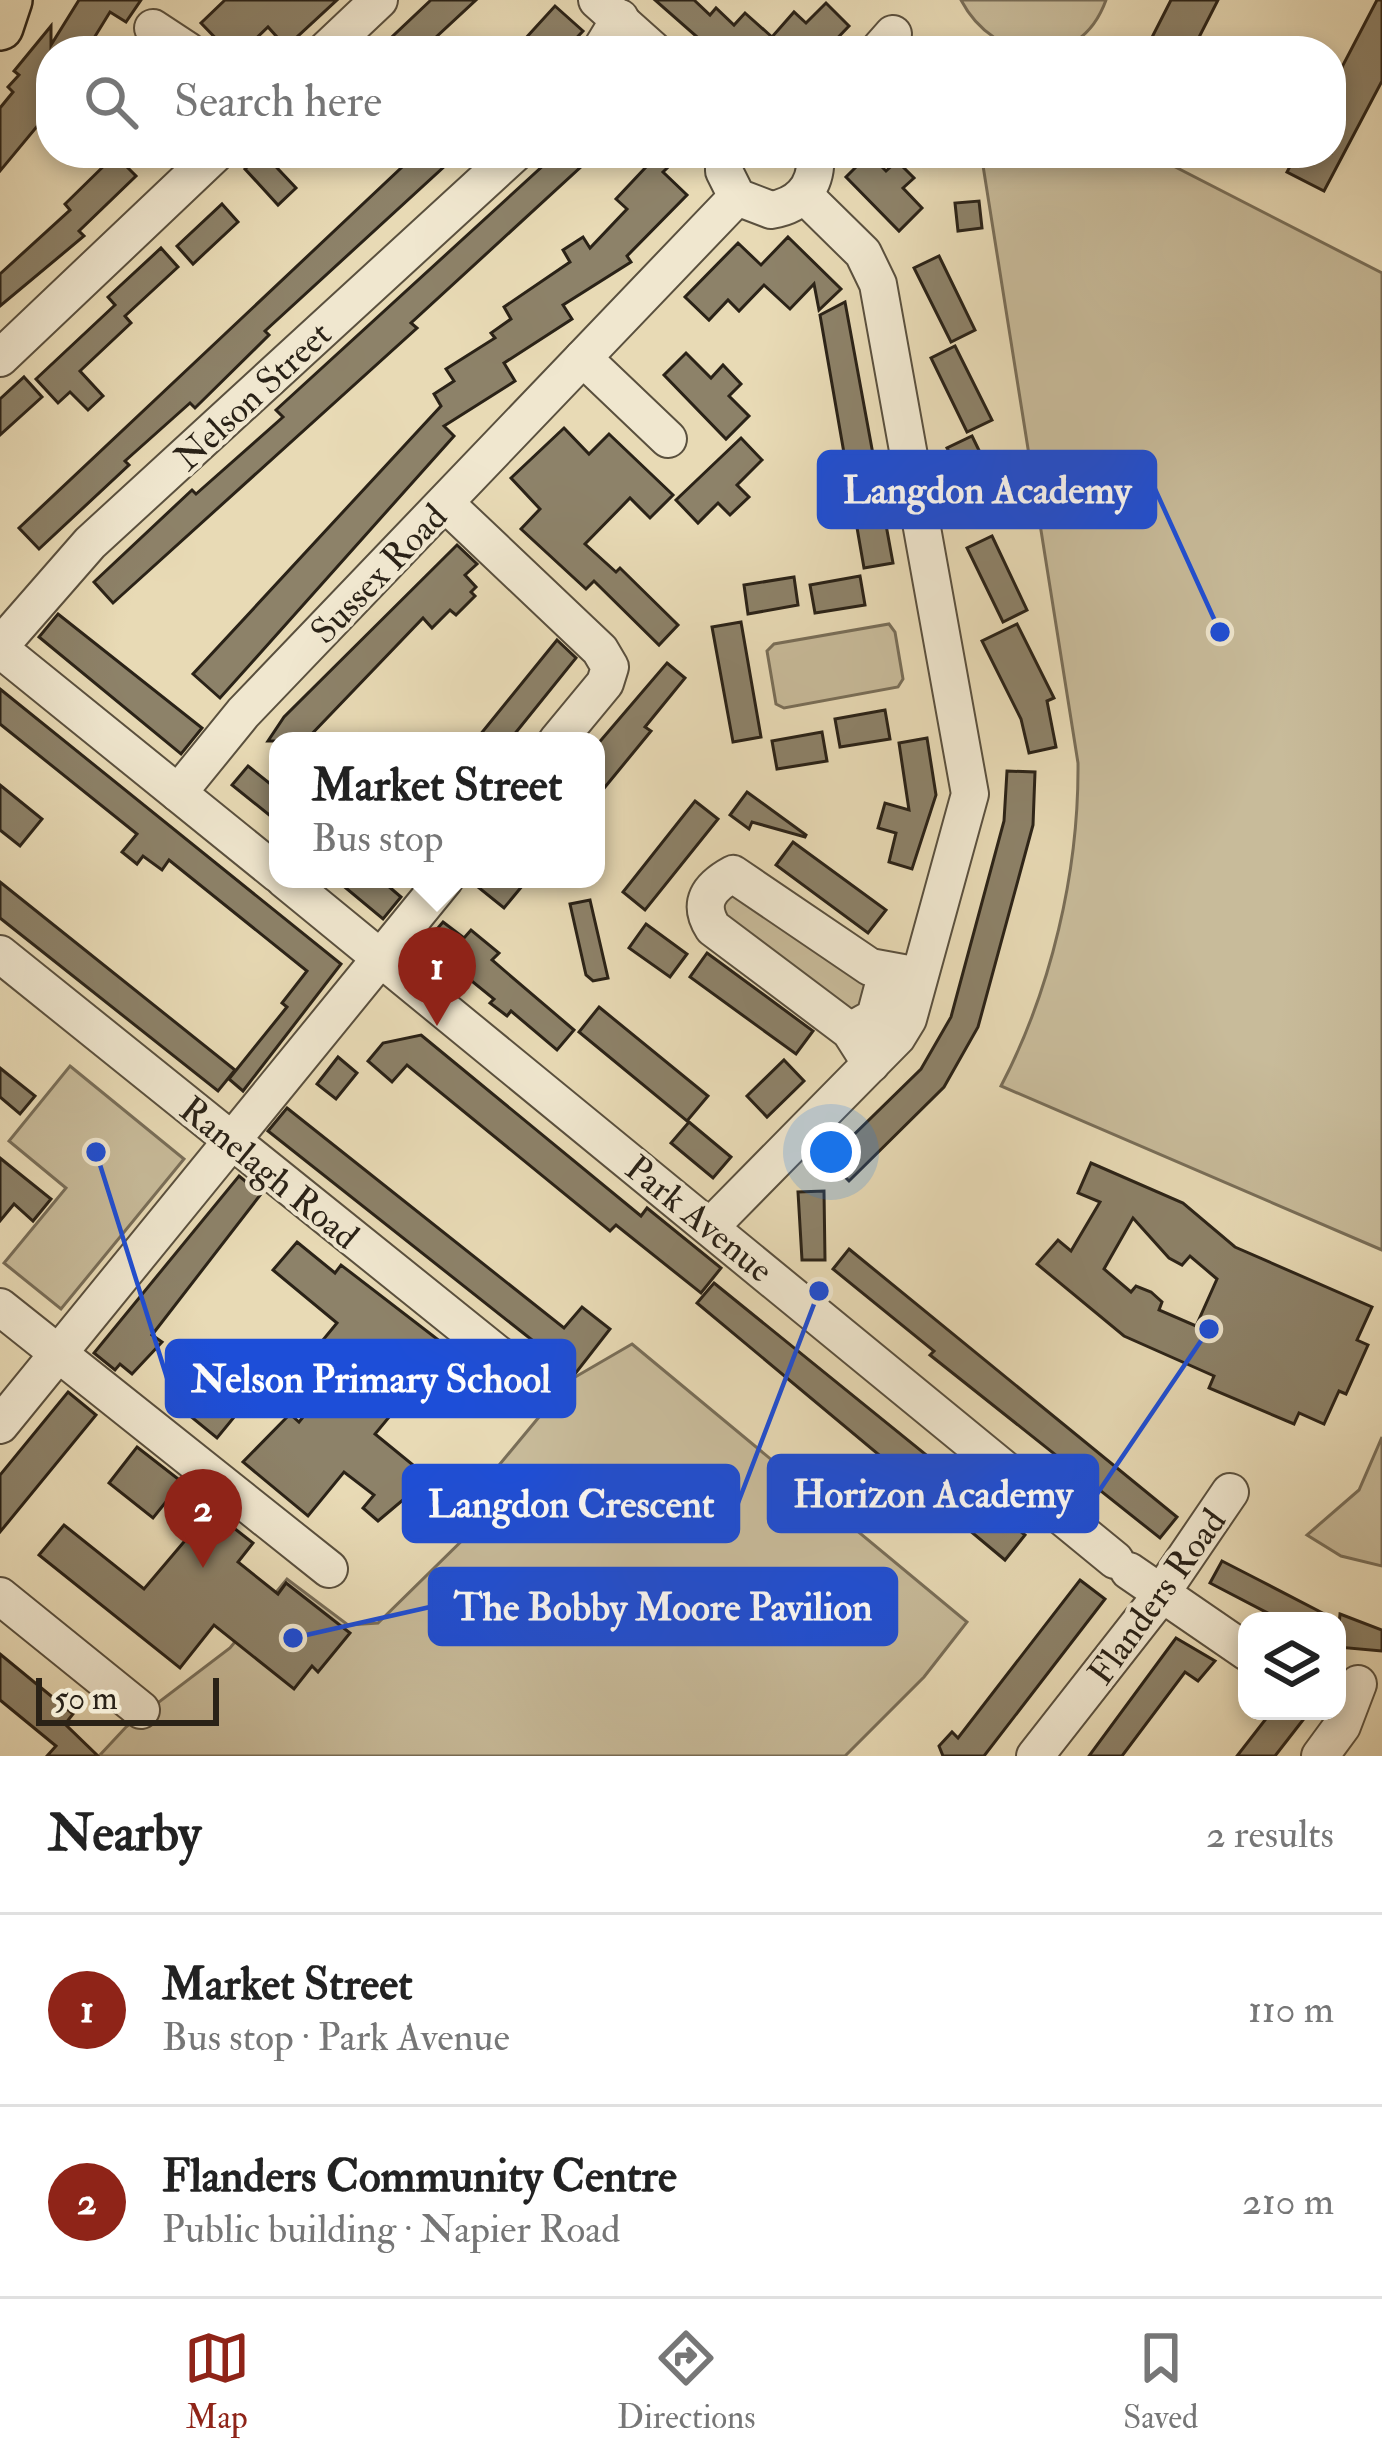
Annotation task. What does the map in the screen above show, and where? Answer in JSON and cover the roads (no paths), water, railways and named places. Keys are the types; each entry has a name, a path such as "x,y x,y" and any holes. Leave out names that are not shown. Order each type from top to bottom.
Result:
{"main road":[{"path":"0,27 9,0"}],"street":[{"path":"341,36 379,0"},
{"path":"609,9 638,36"},
{"path":"153,28 165,36"},
{"path":"0,358 200,168"},
{"name":"Nelson Street","path":"0,648 91,543 499,168"},
{"path":"724,168 737,197 771,210 804,195 817,168"},
{"path":"804,195 863,253 878,284 968,771 967,818 903,974 875,1017 850,1031"},
{"name":"Sussex Road","path":"178,793 243,713 737,197"},
{"path":"583,358 668,439"},
{"path":"445,503 600,650 610,667 604,682 564,732"},
{"name":"Park Avenue","path":"0,648 269,867"},
{"path":"871,1064 850,1031 713,928 704,914 706,898 716,884 733,874 751,881 870,967 903,974"},
{"name":"Park Avenue","path":"295,888 1122,1565 1238,1646"},
{"path":"0,1425 438,888"},
{"name":"Ranelagh Road","path":"0,954 541,1389"},
{"path":"710,1226 871,1064 908,1019 903,974"},
{"path":"0,1307 329,1569"},
{"name":"Flanders Road","path":"1035,1756 1160,1595 1231,1492"},
{"path":"0,1596 141,1710"},
{"path":"1320,1756 1342,1726 1359,1685"}],"place":[{"name":"Langdon Academy","path":"1220,632"},
{"name":"Market Street","path":"437,1026"},
{"name":"Nelson Primary School","path":"96,1152"},
{"name":"Langdon Crescent","path":"819,1291"},
{"name":"Horizon Academy","path":"1209,1329"},
{"name":"Flanders Community Centre","path":"203,1568"},
{"name":"The Bobby Moore Pavilion","path":"293,1638"}]}
